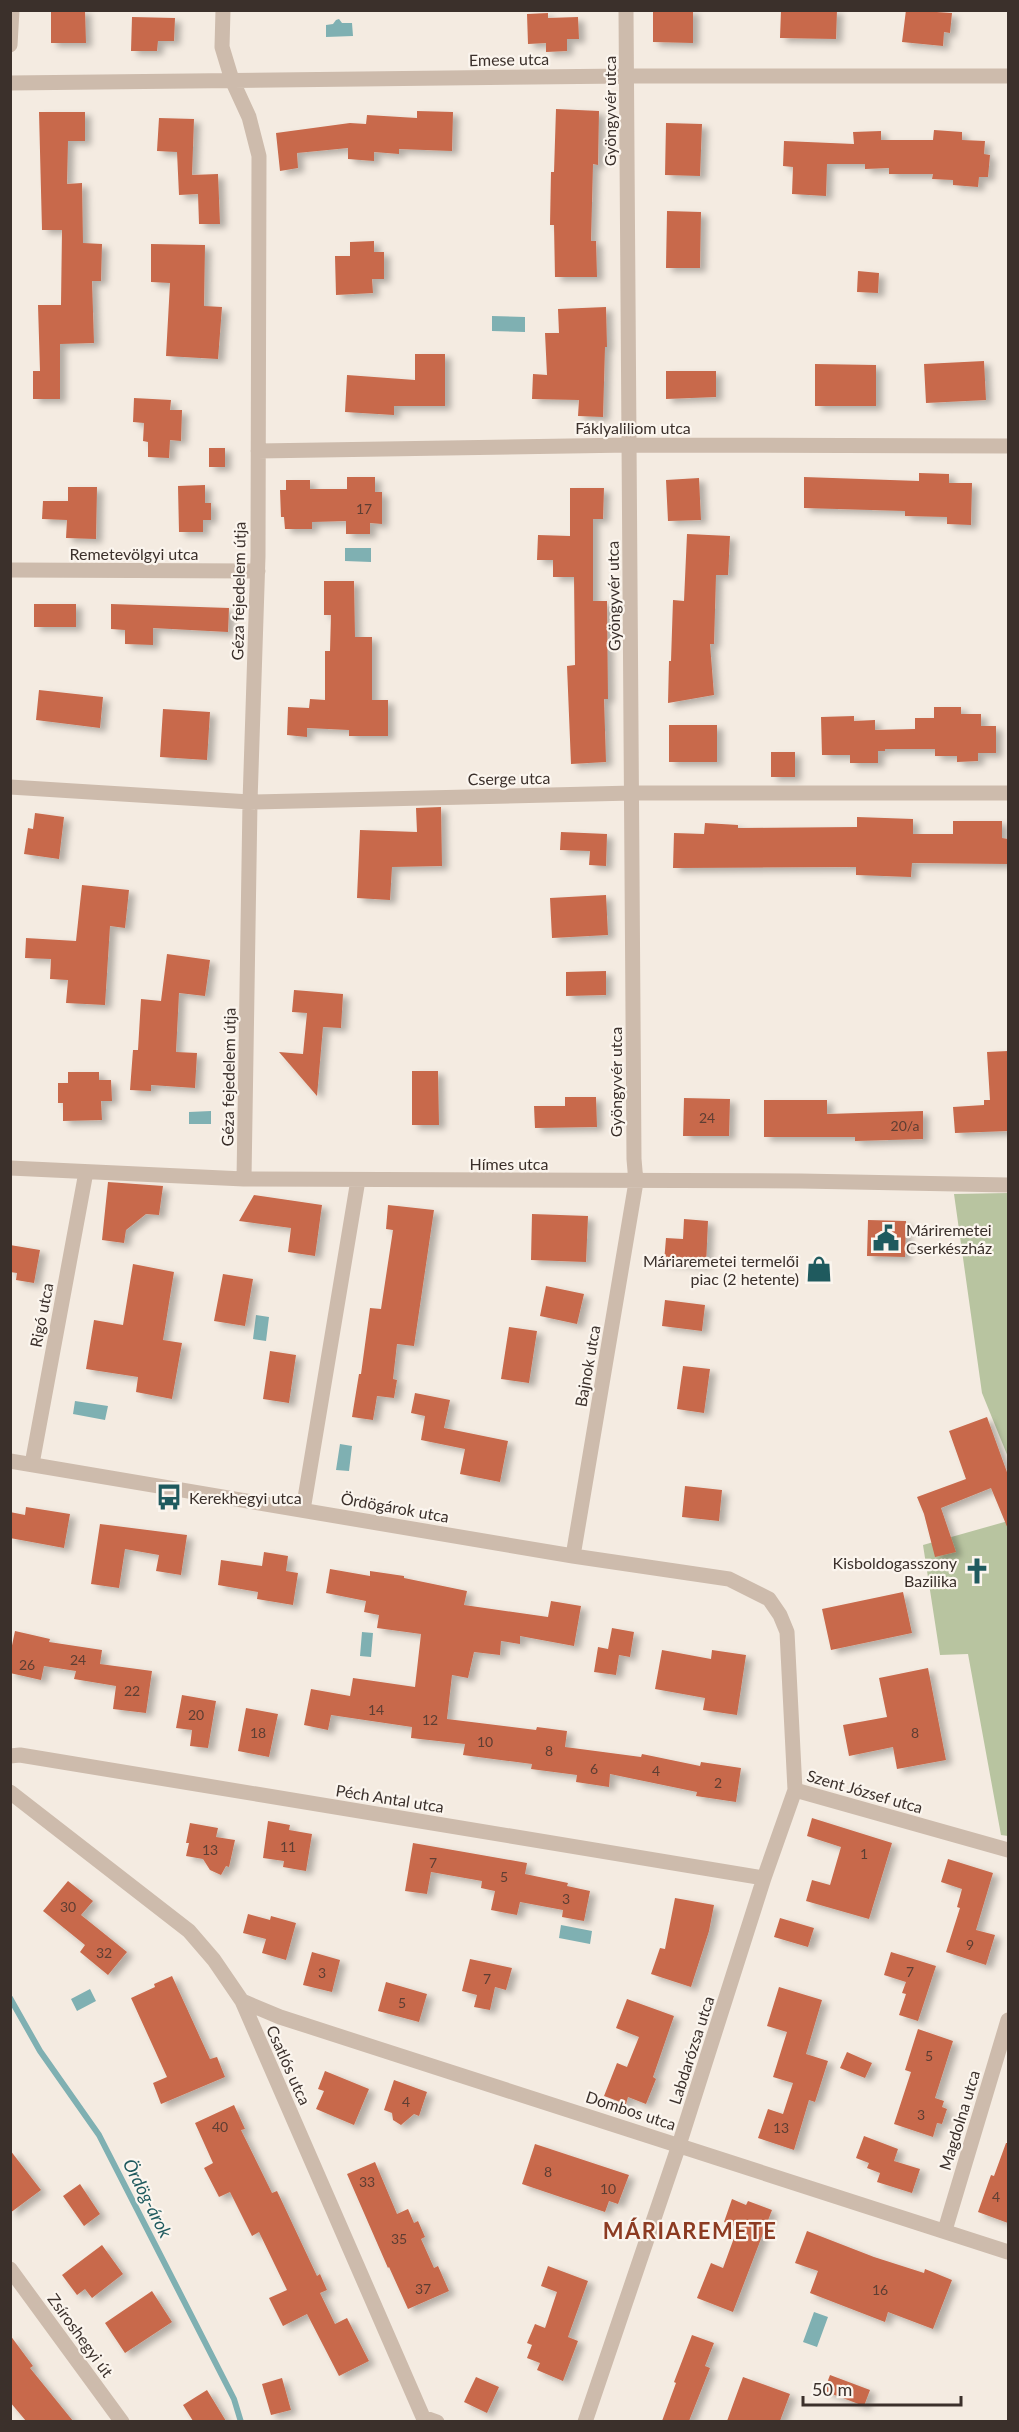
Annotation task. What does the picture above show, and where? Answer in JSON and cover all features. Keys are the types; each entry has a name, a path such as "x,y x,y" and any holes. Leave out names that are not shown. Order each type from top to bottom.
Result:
{"street":[{"path":"10,45 12,10"},
{"name":"Géza fejedelem útja","path":"223,10 222,47 232,80 249,117 259,156 258,571 250,802 244,1179"},
{"name":"Gyöngyvér utca","path":"626,10 634,1159 636,1182"},
{"name":"Emese utca","path":"10,83 626,76 1008,76"},
{"name":"Fáklyaliliom utca","path":"258,451 630,445 1008,446"},
{"name":"Remetevölgyi utca","path":"10,570 258,571"},
{"name":"Cserge utca","path":"10,787 250,802 633,793 1008,793"},
{"name":"Hímes utca","path":"10,1168 244,1179 801,1181 1008,1185"},
{"name":"Rigó utca","path":"32,1464 86,1172"},
{"path":"303,1510 358,1180"},
{"name":"Bajnok utca","path":"573,1556 636,1182"},
{"name":"Ördögárok utca","path":"10,1461 573,1556 729,1579 769,1599"},
{"name":"Szent József utca","path":"769,1599 780,1615 787,1632 795,1790 1008,1850"},
{"name":"Péch Antal utca","path":"10,1756 20,1755 764,1878"},
{"name":"Labdarózsa utca","path":"585,2421 679,2145 764,1878 795,1790"},
{"name":"Csatlós utca","path":"10,1792 189,1931 214,1960 242,2001 427,2420"},
{"name":"Dombos utca","path":"242,2001 280,2017 1008,2252"},
{"name":"Magdolna utca","path":"945,2230 1008,2020"},
{"name":"Zsíroshegyi út","path":"10,2269 122,2421"}],"green space":[{"path":"1008,1193 1008,1457 982,1393 954,1194"},
{"path":"1008,1521 1008,1836 1001,1835 968,1654 940,1655 923,1545"}],"water":[{"path":"339,19 342,23 352,23 353,36 326,37 326,25 333,24"},
{"path":"492,316 525,317 525,332 492,331"},
{"path":"345,548 371,548 371,562 345,561"},
{"path":"211,1111 211,1124 189,1124 189,1112"},
{"path":"256,1315 269,1317 266,1341 253,1339"},
{"path":"75,1401 108,1406 105,1420 73,1414"},
{"path":"340,1444 352,1446 349,1471 336,1470"},
{"path":"362,1632 373,1633 371,1657 360,1656"},
{"path":"561,1925 592,1931 590,1944 559,1938"},
{"path":"90,1989 96,2001 77,2011 71,1999"},
{"path":"814,2312 828,2317 817,2347 803,2342"}],"building":[{"path":"51,10 85,10 86,43 51,43"},
{"path":"653,10 693,10 693,43 653,42"},
{"path":"781,10 837,10 836,39 780,38"},
{"path":"906,10 952,13 950,33 944,32 943,46 902,42"},
{"path":"548,13 548,18 578,17 579,39 567,39 567,51 546,52 546,43 528,44 527,14"},
{"path":"132,17 175,18 174,41 158,41 157,51 131,51"},
{"path":"556,109 599,111 598,165 593,164 591,241 596,241 597,277 555,277 554,225 550,225"},
{"path":"417,111 453,112 452,151 399,149 399,154 374,152 374,161 348,159 348,148 297,153 298,168 280,171 276,133 350,123 366,124 367,115 417,118"},
{"path":"39,112 85,112 85,141 68,141 67,184 82,183 83,243 102,244 101,281 92,281 94,343 60,344 60,399 33,399 33,371 40,371 38,305 61,305 62,230 42,230"},
{"path":"159,118 194,119 192,175 218,174 220,224 199,224 198,194 179,195 177,152 157,151"},
{"path":"666,123 702,124 700,176 665,175"},
{"path":"934,130 962,132 962,140 985,141 984,154 990,155 988,177 979,177 978,187 953,185 953,180 932,179 933,174 889,174 889,168 865,169 865,164 827,164 826,196 792,194 793,167 783,166 784,141 854,144 853,132 881,131 881,140 933,140"},
{"path":"667,211 701,212 700,268 666,268"},
{"path":"374,241 374,252 384,252 384,279 372,279 373,293 336,295 335,256 350,256 350,242"},
{"path":"151,244 205,245 204,306 222,307 218,359 166,356 170,283 151,282"},
{"path":"858,271 879,273 878,293 857,292"},
{"path":"606,307 607,347 605,347 603,417 578,416 579,400 532,399 533,374 547,375 545,333 559,333 558,309"},
{"path":"415,354 445,354 445,406 394,406 394,415 345,412 347,375 415,380"},
{"path":"984,361 986,400 926,403 924,364"},
{"path":"815,364 876,365 876,406 815,406"},
{"path":"666,371 716,371 716,397 666,399"},
{"path":"134,398 171,400 170,410 182,410 181,441 170,440 169,458 148,457 148,442 143,441 144,423 133,422"},
{"path":"209,448 225,448 225,467 209,467"},
{"path":"919,473 949,474 949,483 972,483 971,525 947,524 947,517 905,516 905,511 804,508 804,477 919,481"},
{"path":"347,477 375,477 375,492 382,492 382,524 370,523 370,534 346,534 346,521 312,522 312,529 285,529 284,517 281,517 280,490 286,490 286,480 310,480 310,489 347,489"},
{"path":"699,478 701,520 668,521 666,480"},
{"path":"205,485 205,503 211,503 211,520 203,520 203,532 179,532 178,486"},
{"path":"68,487 97,487 96,539 66,538 67,520 42,519 43,501 68,501"},
{"path":"570,488 604,488 603,519 593,519 593,601 607,601 608,699 604,699 606,762 571,764 567,666 575,665 574,577 553,577 553,560 537,560 538,535 570,536"},
{"path":"687,534 730,536 728,575 716,575 714,644 710,644 714,695 668,703 673,600 684,601"},
{"path":"324,581 354,581 355,637 372,637 372,700 388,700 388,736 349,736 349,730 307,728 307,737 287,735 288,707 309,708 310,699 325,700 325,651 330,651 331,615 324,615"},
{"path":"34,604 76,604 76,627 34,627"},
{"path":"111,604 229,608 228,632 153,628 153,645 125,644 125,630 111,629"},
{"path":"39,690 103,697 100,728 36,720"},
{"path":"934,707 961,707 961,714 981,714 981,726 996,726 996,753 978,753 978,761 957,762 957,756 935,756 935,749 885,749 885,751 878,751 878,763 850,763 850,755 822,755 821,717 854,716 854,721 875,720 875,730 915,729 915,718 934,718"},
{"path":"163,709 210,712 207,760 160,757"},
{"path":"669,725 717,725 717,762 669,762"},
{"path":"771,752 795,752 795,777 771,777"},
{"path":"441,807 442,866 392,867 390,900 357,898 360,830 417,832 416,808"},
{"path":"35,813 64,817 59,859 24,854 28,828 33,829"},
{"path":"857,817 913,819 913,834 953,834 953,821 1002,821 1002,838 1008,839 1008,864 912,863 911,877 856,875 856,867 673,868 674,833 704,834 705,823 738,825 738,828 857,827"},
{"path":"561,832 607,834 606,866 589,865 590,851 560,850"},
{"path":"82,885 129,890 125,928 110,926 105,1005 66,1003 68,980 50,979 51,959 25,958 26,938 76,941"},
{"path":"606,895 608,935 552,938 550,898"},
{"path":"167,954 210,960 205,996 179,993 176,1052 197,1053 195,1088 151,1085 151,1091 130,1090 133,1050 138,1050 141,999 161,1001"},
{"path":"606,971 606,995 566,996 566,972"},
{"path":"294,990 343,994 341,1028 323,1027 317,1096 279,1052 303,1054 307,1013 292,1012"},
{"path":"1008,1051 1008,1131 955,1133 953,1107 984,1105 984,1100 990,1100 987,1052"},
{"path":"412,1071 438,1071 439,1125 412,1125"},
{"path":"68,1072 99,1072 99,1080 111,1080 112,1101 101,1101 102,1120 63,1121 63,1103 58,1103 58,1083 68,1083"},
{"path":"565,1097 596,1097 597,1127 535,1128 534,1106 565,1106"},
{"path":"684,1098 730,1099 729,1136 683,1136"},
{"path":"764,1100 827,1100 827,1114 923,1111 923,1139 855,1141 855,1137 764,1137"},
{"path":"108,1182 163,1186 159,1215 146,1214 126,1230 124,1243 102,1240"},
{"path":"254,1195 322,1205 315,1256 288,1252 291,1228 239,1221"},
{"path":"388,1205 434,1210 414,1346 397,1344 393,1379 397,1380 394,1398 377,1396 373,1420 352,1417 359,1374 361,1374 370,1308 381,1309 393,1230 386,1229"},
{"path":"532,1214 588,1216 586,1262 531,1260"},
{"path":"684,1219 708,1221 706,1265 664,1262 666,1238 683,1239"},
{"name":"Máriremetei Cserkészház","path":"868,1220 906,1221 905,1257 867,1256"},
{"path":"10,1245 40,1250 34,1283 16,1280 17,1273 10,1272"},
{"path":"133,1264 174,1272 163,1340 182,1343 172,1399 136,1392 138,1377 86,1369 94,1320 123,1325"},
{"path":"223,1274 253,1279 245,1326 214,1321"},
{"path":"546,1286 584,1294 577,1324 540,1316"},
{"path":"665,1300 705,1305 702,1331 662,1326"},
{"path":"509,1327 537,1331 529,1383 501,1379"},
{"path":"270,1351 296,1355 289,1403 263,1399"},
{"path":"683,1366 710,1369 704,1413 677,1409"},
{"path":"415,1393 450,1400 444,1428 508,1441 500,1482 460,1474 465,1449 421,1440 425,1416 411,1413"},
{"path":"987,1417 1008,1475 1008,1529 991,1488 941,1508 956,1552 935,1557 924,1514 917,1497 966,1479 949,1431"},
{"path":"685,1486 722,1490 719,1521 682,1517"},
{"path":"26,1507 70,1514 64,1548 10,1538 10,1512 25,1515"},
{"path":"100,1524 187,1535 181,1575 156,1571 159,1555 125,1549 119,1588 91,1584"},
{"path":"264,1552 288,1556 286,1571 298,1573 293,1605 257,1599 258,1592 218,1585 221,1560 262,1566"},
{"path":"330,1569 370,1576 370,1571 404,1576 404,1578 467,1591 464,1605 548,1617 551,1601 581,1606 574,1646 520,1636 520,1644 501,1641 500,1655 474,1652 468,1678 452,1675 447,1719 536,1730 537,1727 567,1731 565,1747 641,1757 642,1754 700,1766 701,1762 741,1768 736,1802 696,1796 697,1792 610,1774 609,1787 576,1782 577,1775 531,1769 532,1764 463,1755 465,1744 411,1738 412,1727 331,1715 328,1730 304,1725 311,1689 350,1696 353,1678 415,1687 421,1634 377,1628 379,1615 364,1612 366,1601 326,1593"},
{"path":"903,1592 912,1633 831,1650 822,1609"},
{"path":"612,1628 634,1632 630,1657 619,1655 616,1675 594,1672 598,1647 608,1649"},
{"path":"15,1631 50,1639 49,1642 102,1650 100,1664 152,1671 146,1713 113,1709 116,1686 74,1679 76,1671 44,1666 41,1680 10,1673 10,1655"},
{"path":"662,1650 711,1659 712,1650 746,1655 737,1715 703,1710 705,1698 655,1689"},
{"path":"928,1668 946,1760 897,1769 893,1747 849,1756 843,1725 887,1717 879,1678"},
{"path":"182,1695 216,1701 208,1748 190,1746 192,1730 176,1728"},
{"path":"246,1708 278,1714 269,1757 238,1751"},
{"path":"812,1818 892,1843 869,1919 806,1901 812,1880 830,1885 841,1847 807,1836"},
{"path":"268,1821 290,1825 289,1830 312,1834 306,1871 283,1867 284,1861 263,1858"},
{"path":"190,1823 218,1828 216,1837 235,1840 229,1867 226,1866 221,1875 210,1870 203,1859 186,1856"},
{"path":"413,1843 527,1863 525,1874 568,1883 567,1886 590,1891 584,1921 562,1917 563,1910 520,1902 517,1915 491,1910 495,1891 481,1888 482,1881 431,1872 427,1894 405,1891"},
{"path":"948,1859 993,1873 976,1930 995,1935 986,1965 946,1952 960,1908 957,1907 962,1889 941,1882"},
{"path":"68,1881 93,1901 81,1915 127,1952 108,1975 80,1952 85,1945 43,1911"},
{"path":"675,1898 714,1905 709,1931 691,1987 651,1974 660,1948 665,1949"},
{"path":"248,1914 270,1920 271,1916 296,1923 286,1960 262,1953 266,1939 243,1933"},
{"path":"780,1918 814,1928 808,1947 774,1937"},
{"path":"312,1952 340,1960 332,1992 303,1985"},
{"path":"891,1952 936,1966 918,2021 899,2015 906,1994 902,1993 906,1982 884,1975"},
{"path":"470,1959 512,1968 506,1990 495,1987 490,2010 474,2007 477,1995 462,1991"},
{"path":"172,1976 210,2059 217,2057 225,2077 161,2104 153,2083 167,2077 131,1998"},
{"path":"386,1982 427,1994 419,2022 378,2011"},
{"path":"779,1987 822,2000 806,2054 828,2061 815,2102 809,2100 794,2150 758,2138 768,2109 783,2114 793,2083 773,2077 787,2032 767,2026"},
{"path":"627,1999 674,2016 653,2077 656,2079 646,2104 628,2097 626,2104 604,2096 617,2063 627,2067 639,2037 616,2028"},
{"path":"918,2029 953,2041 935,2098 944,2101 942,2107 947,2109 942,2124 937,2123 933,2137 894,2124 911,2072 905,2070"},
{"path":"847,2052 872,2063 865,2078 840,2068"},
{"path":"325,2071 369,2089 354,2125 316,2109 324,2091 318,2089"},
{"path":"394,2080 427,2092 419,2116 414,2114 401,2125 393,2120 392,2113 384,2110"},
{"path":"234,2105 245,2129 241,2130 272,2193 277,2191 317,2276 320,2274 327,2290 320,2293 335,2324 347,2318 369,2361 339,2376 307,2314 283,2326 269,2298 287,2290 259,2232 252,2236 230,2192 219,2197 204,2168 213,2163 195,2123"},
{"path":"864,2136 898,2149 894,2161 920,2169 912,2193 877,2182 880,2173 867,2168 869,2163 856,2158"},
{"path":"1006,2143 1008,2143 1008,2223 978,2212 991,2175 994,2176"},
{"path":"535,2144 629,2175 618,2204 609,2201 605,2212 522,2184"},
{"path":"10,2150 41,2190 10,2213"},
{"path":"375,2162 397,2214 408,2209 414,2223 418,2221 425,2237 421,2239 434,2268 438,2266 449,2291 408,2309 347,2174"},
{"path":"80,2184 100,2214 84,2226 63,2196"},
{"path":"732,2199 746,2205 748,2201 772,2210 733,2312 697,2298 711,2263 723,2268 738,2227 724,2222"},
{"path":"807,2231 874,2257 924,2273 925,2269 952,2280 933,2329 888,2312 885,2322 810,2293 818,2271 795,2263"},
{"path":"102,2245 123,2274 92,2298 85,2289 77,2295 62,2275"},
{"path":"548,2266 588,2281 568,2337 578,2341 563,2381 537,2370 540,2363 527,2358 532,2345 527,2343 535,2324 545,2328 557,2292 541,2286"},
{"path":"152,2291 172,2322 125,2353 105,2323"},
{"path":"10,2335 33,2366 30,2368 73,2421 26,2421 10,2402"},
{"path":"692,2335 714,2343 705,2366 710,2368 689,2421 662,2421 676,2383 674,2382"},
{"path":"830,2375 870,2390 864,2406 824,2391"},
{"path":"476,2377 499,2387 487,2413 464,2402"},
{"path":"743,2377 790,2394 780,2421 727,2421"},
{"path":"282,2378 291,2410 271,2415 262,2384"},
{"path":"207,2390 226,2421 193,2421 183,2405"}],"waterway":[{"name":"Ördög-árok","path":"10,1998 40,2051 99,2135 234,2399 241,2422"}],"place":[{"name":"Máriremetei Cserkészház","path":"886,1238"},
{"name":"Máriaremetei termelői piac (2 hetente)","path":"819,1269"},
{"name":"Kerekhegyi utca","path":"169,1497"},
{"name":"Kisboldogasszony Bazilika","path":"977,1571"}],"district":[{"name":"MÁRIAREMETE","path":"690,2230"}]}
